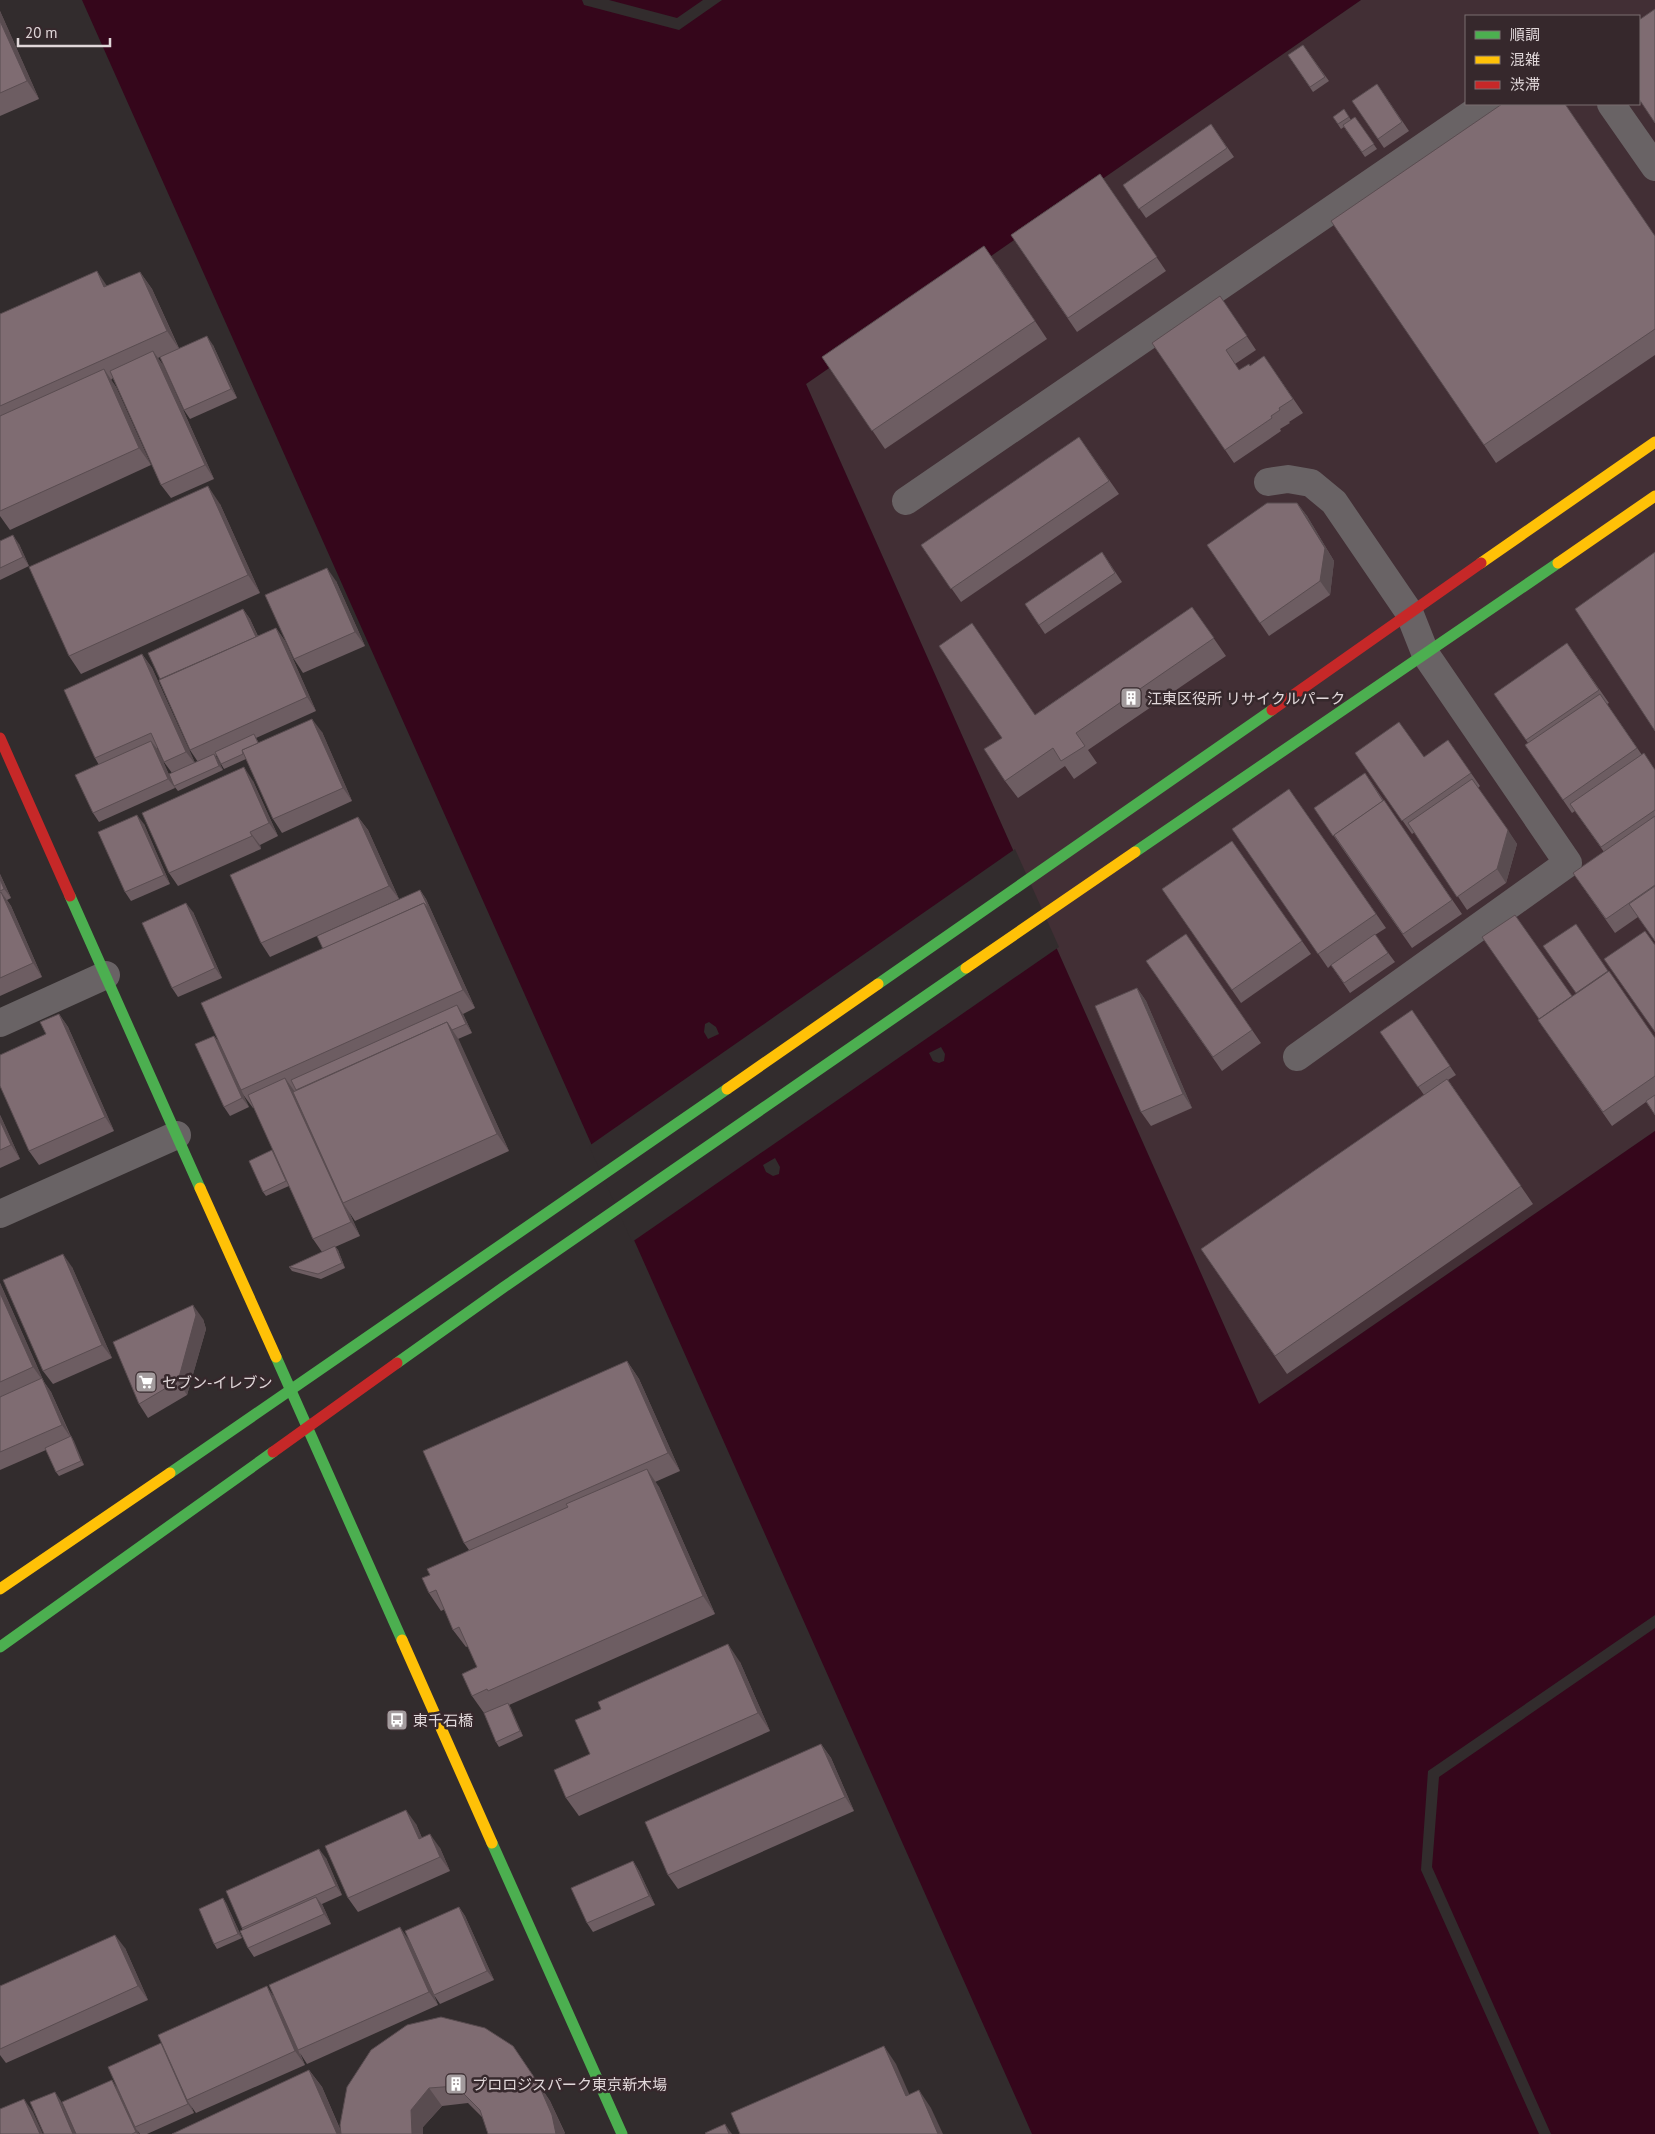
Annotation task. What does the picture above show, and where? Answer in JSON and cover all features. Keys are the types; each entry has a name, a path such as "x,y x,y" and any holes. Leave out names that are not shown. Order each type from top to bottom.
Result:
{"street":[{"path":"906,501 1485,105"},
{"path":"1613,105 1655,167"},
{"path":"0,1589 292,1390 1146,800 1409,612 1655,442"},
{"path":"1268,482 1288,479 1311,483 1334,502 1409,612 1426,655 1568,863 1297,1057"},
{"path":"0,1646 309,1428 504,1287 1655,496"},
{"path":"3,752 106,975 292,1390 622,2134"},
{"path":"0,1023 106,975"},
{"path":"0,1214 177,1135"}],"shaded area":[{"path":"82,0 1361,0 806,384 1259,1404 1655,1131 1655,2134 1032,2134","holes":["709,1022 716,1027 719,1034 708,1039 704,1032 705,1024","941,1047 945,1054 944,1061 939,1063 933,1061 929,1053","775,1158 780,1167 779,1174 773,1176 766,1172 763,1165"]},
{"path":"1361,0 1655,0 1655,1131 1259,1404 806,384"}],"pier":[{"path":"582,0 609,0 677,18 703,0 722,0 679,30 584,5"},
{"path":"1015,849 1059,947 632,1242 589,1146"},
{"path":"1655,1615 1655,1628 1439,1777 1432,1867 1551,2134 1539,2134 1421,1870 1428,1771"}],"building":[{"path":"1655,9 1655,123 1640,100 1640,19"},
{"path":"0,21 27,81 0,93"},
{"path":"1303,45 1325,77 1310,87 1288,55"},
{"path":"1377,84 1402,122 1378,139 1352,101"},
{"path":"1501,105 1566,105 1655,236 1655,329 1484,445 1331,221"},
{"path":"1344,109 1349,117 1338,124 1333,117"},
{"path":"1355,117 1374,144 1362,152 1343,125"},
{"path":"1211,124 1227,148 1139,209 1123,185"},
{"path":"1100,174 1157,257 1068,318 1011,235"},
{"path":"984,246 1035,321 872,431 822,357"},
{"path":"97,271 104,287 140,272 167,331 0,406 0,314"},
{"path":"1220,296 1247,336 1226,350 1239,370 1249,364 1250,366 1264,356 1293,399 1279,408 1280,410 1271,416 1272,418 1225,450 1152,343"},
{"path":"207,336 231,389 184,410 160,357"},
{"path":"153,351 205,465 161,485 110,371"},
{"path":"104,369 139,448 0,511 0,416"},
{"path":"1079,437 1109,481 951,589 921,545"},
{"path":"208,486 248,575 69,656 29,567"},
{"path":"1267,503 1297,503 1325,548 1320,581 1260,623 1207,545"},
{"path":"13,535 23,557 0,568 0,541"},
{"path":"1102,552 1115,573 1039,625 1025,604"},
{"path":"1655,552 1655,731 1575,609"},
{"path":"327,568 355,632 294,659 265,595"},
{"name":"江東区役所 リサイクルパーク","path":"1192,607 1214,638 1076,733 1085,746 1061,761 1053,748 1005,781 984,749 1002,738 939,646 972,623 1035,715"},
{"path":"243,609 256,637 160,679 148,653"},
{"path":"276,628 307,697 190,750 159,680"},
{"path":"1567,643 1599,690 1526,740 1494,694"},
{"path":"142,654 186,752 164,762 151,733 95,758 64,690"},
{"path":"1600,694 1637,748 1563,800 1525,745"},
{"path":"312,719 343,788 273,819 242,750"},
{"path":"1399,722 1424,757 1448,740 1471,773 1402,821 1355,753"},
{"path":"254,734 258,743 242,750 243,754 221,764 215,752"},
{"path":"151,741 168,779 93,813 75,775"},
{"path":"1644,753 1655,770 1655,810 1601,847 1570,804"},
{"path":"214,754 219,766 174,786 169,774"},
{"path":"244,767 269,823 250,832 252,836 169,873 142,813"},
{"path":"1365,773 1383,801 1333,836 1314,808"},
{"path":"1472,779 1508,830 1497,869 1457,897 1408,823"},
{"path":"1289,789 1376,914 1318,954 1232,829"},
{"path":"1384,800 1452,900 1403,934 1334,835"},
{"path":"137,815 164,875 125,892 98,832"},
{"path":"1655,816 1655,885 1606,919 1573,873"},
{"path":"358,817 389,886 261,943 230,875"},
{"path":"1232,841 1302,941 1232,990 1162,889"},
{"path":"0,879 4,889 0,891"},
{"path":"1655,886 1655,941 1629,904"},
{"path":"420,890 429,909 424,903 323,949 317,936"},
{"path":"0,893 33,963 0,978"},
{"path":"186,903 215,968 172,988 142,923"},
{"path":"424,903 463,990 241,1090 201,1003"},
{"path":"1515,915 1572,996 1539,1019 1482,937"},
{"path":"1576,924 1608,971 1576,993 1543,946"},
{"path":"1645,931 1655,945 1655,1032 1604,959"},
{"path":"1186,934 1252,1030 1213,1057 1146,961"},
{"path":"1375,934 1388,953 1344,983 1331,965"},
{"path":"1609,971 1655,1038 1655,1076 1603,1112 1538,1020"},
{"path":"1137,988 1183,1094 1141,1112 1095,1006"},
{"path":"457,1005 466,1024 452,1030 447,1022 296,1090 291,1080"},
{"path":"1412,1010 1450,1066 1418,1087 1380,1032"},
{"path":"59,1014 105,1117 29,1151 0,1086 0,1055 46,1034 40,1022"},
{"path":"447,1022 497,1134 343,1203 293,1092"},
{"path":"214,1036 242,1098 224,1107 195,1044"},
{"path":"285,1078 351,1222 313,1239 248,1095"},
{"path":"1447,1079 1521,1186 1275,1356 1201,1249"},
{"path":"1655,1095 1655,1115 1646,1101"},
{"path":"0,1121 11,1145 0,1150"},
{"path":"272,1150 286,1181 263,1192 249,1161"},
{"path":"335,1246 342,1263 318,1274 289,1267"},
{"path":"63,1254 102,1345 43,1371 3,1280"},
{"path":"0,1293 33,1367 0,1382"},
{"path":"193,1305 196,1315 178,1381 139,1404 113,1342"},
{"path":"627,1361 668,1453 464,1543 423,1451"},
{"path":"42,1378 62,1425 0,1452 0,1397"},
{"path":"71,1436 81,1461 56,1472 45,1448"},
{"path":"647,1469 703,1596 488,1691 487,1689 472,1696 462,1674 477,1667 459,1627 453,1630 436,1590 429,1593 422,1578 430,1575 427,1569 568,1507 566,1504"},
{"path":"728,1644 758,1713 566,1798 554,1770 590,1754 575,1720 601,1709 598,1702"},
{"path":"508,1703 520,1731 496,1742 484,1713"},
{"path":"821,1744 845,1797 668,1875 645,1822"},
{"path":"406,1810 419,1839 430,1834 440,1857 348,1898 325,1846"},
{"path":"319,1849 336,1886 242,1928 226,1891"},
{"path":"633,1861 649,1896 587,1923 571,1888"},
{"path":"316,1897 324,1914 248,1948 240,1931"},
{"path":"223,1898 238,1934 214,1944 199,1909"},
{"path":"459,1907 487,1971 434,1995 405,1931"},
{"path":"400,1927 429,1992 298,2050 269,1985"},
{"path":"115,1935 138,1986 0,2049 0,1986"},
{"path":"267,1986 295,2051 187,2100 158,2035"},
{"name":"プロロジスパーク東京新木場","path":"441,2017 485,2028 513,2046 538,2083 552,2115 556,2134 488,2134 480,2110 456,2086 429,2088 411,2110 412,2134 341,2134 340,2125 347,2087 371,2050 407,2025"},
{"path":"161,2043 188,2104 135,2127 108,2067"},
{"path":"884,2046 906,2096 919,2090 938,2134 740,2134 731,2113"},
{"path":"309,2070 337,2134 172,2134"},
{"path":"112,2080 136,2132 132,2134 76,2134 62,2102"},
{"path":"55,2092 73,2134 44,2134 30,2102"},
{"path":"24,2099 40,2134 0,2134 0,2109"},
{"path":"725,2124 729,2134 705,2133"}],"traffic: fast":[{"path":"1135,852 1558,563"},
{"path":"878,984 1272,710"},
{"path":"70,896 200,1188"},
{"path":"397,1363 966,968"},
{"path":"170,1473 727,1089"},
{"path":"276,1357 402,1640"},
{"path":"0,1647 273,1452"},
{"path":"492,1843 622,2134"}],"traffic: slow":[{"path":"1481,563 1655,442"},
{"path":"1558,563 1655,496"},
{"path":"966,968 1135,852"},
{"path":"727,1089 878,984"},
{"path":"200,1188 276,1357"},
{"path":"0,1589 170,1473"},
{"path":"402,1640 492,1843"}],"traffic: jam":[{"path":"1272,710 1481,563"},
{"path":"0,738 70,896"},
{"path":"273,1452 397,1363"}],"place":[{"name":"江東区役所 リサイクルパーク","path":"1131,698"},
{"name":"セブン-イレブン","path":"146,1382"},
{"name":"東千石橋","path":"397,1720"},
{"name":"プロロジスパーク東京新木場","path":"456,2084"}]}
